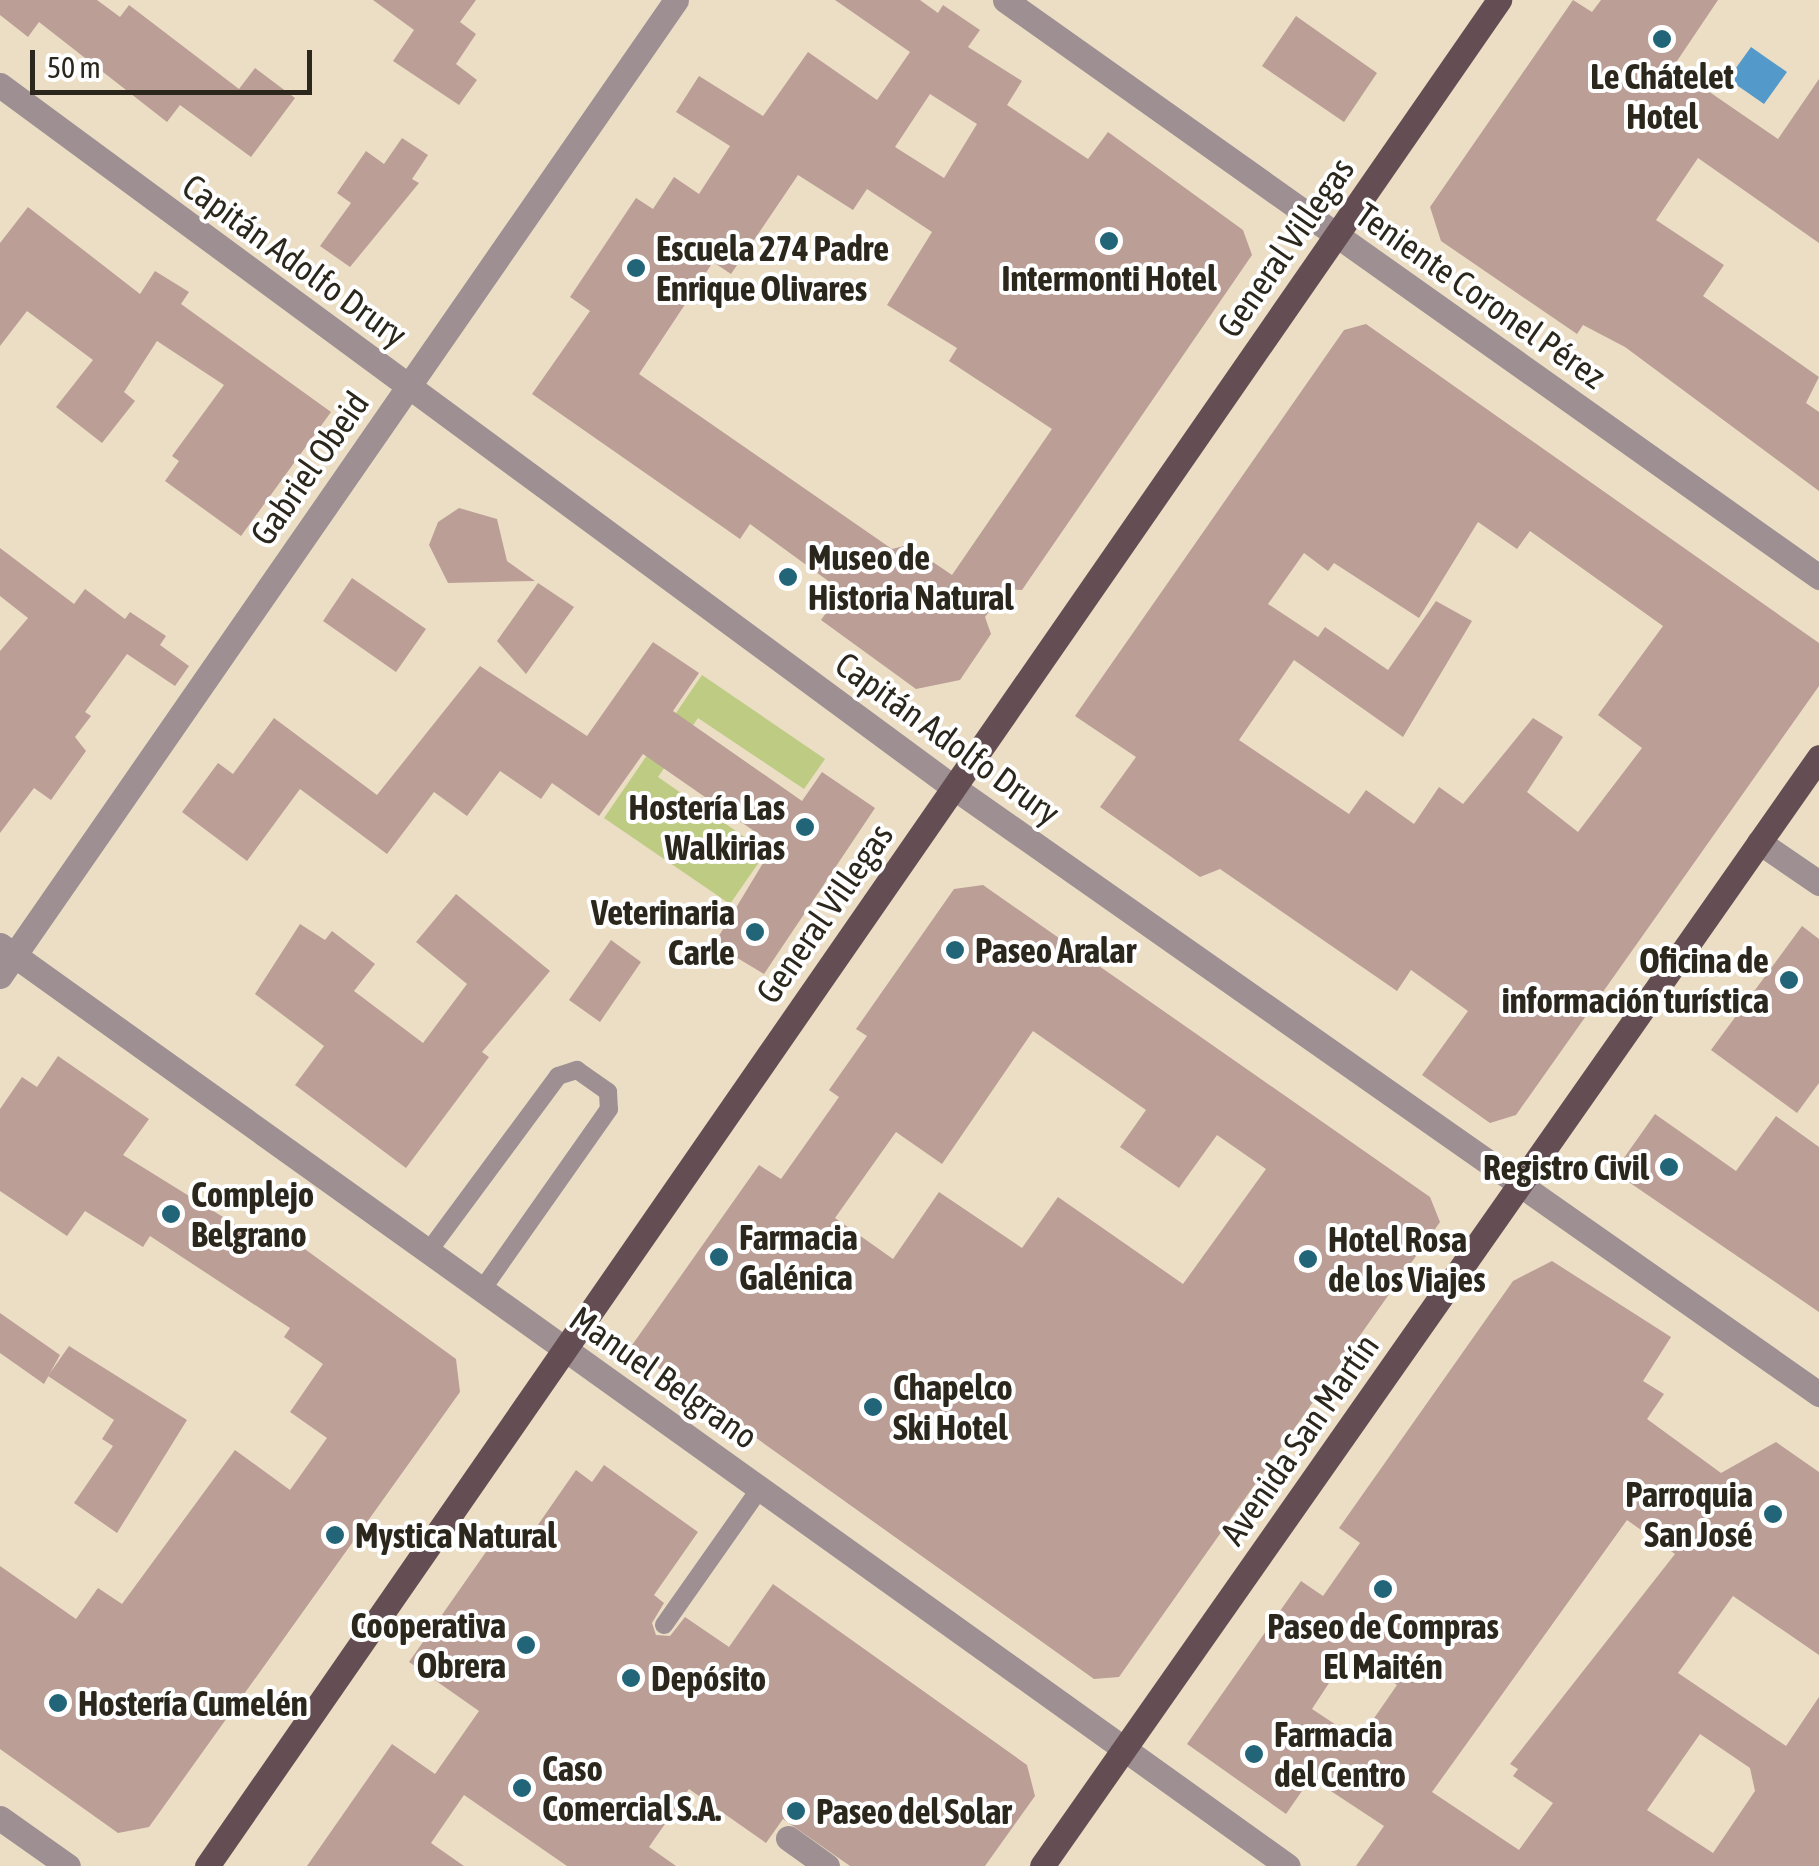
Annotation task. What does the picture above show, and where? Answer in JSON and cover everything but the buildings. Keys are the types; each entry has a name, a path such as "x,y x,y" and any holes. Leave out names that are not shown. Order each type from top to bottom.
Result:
{"main road":[{"name":"General Villegas","path":"207,1866 1498,0"},
{"name":"Avenida San Martín","path":"1042,1866 1819,757"}],"street":[{"name":"Gabriel Obeid","path":"5,959 676,0"},
{"name":"Teniente Coronel Pérez","path":"1005,0 1819,577"},
{"name":"Capitán Adolfo Drury","path":"0,85 953,788 1819,1394"},
{"path":"1759,842 1816,875"},
{"name":"Manuel Belgrano","path":"5,959 428,1252 1288,1866"},
{"path":"0,1818 68,1866"},
{"path":"788,1838 827,1866"}],"lane":[{"path":"428,1252 558,1076 577,1070 608,1092 609,1110 481,1291"},
{"path":"664,1625 760,1487"}],"green space":[{"path":"702,675 825,759 804,789 698,718 658,777 766,852 730,904 604,818"}],"water":[{"path":"1751,47 1787,72 1764,104 1728,79"}],"place":[{"name":"Le Chátelet Hotel","path":"1662,39"},
{"name":"Intermonti Hotel","path":"1109,241"},
{"name":"Escuela 274 Padre Enrique Olivares","path":"636,268"},
{"name":"Museo de Historia Natural","path":"788,577"},
{"name":"Hostería Las Walkirias","path":"805,827"},
{"name":"Veterinaria Carle","path":"755,932"},
{"name":"Paseo Aralar","path":"955,950"},
{"name":"Oficina de información turística","path":"1789,980"},
{"name":"Registro Civil","path":"1669,1167"},
{"name":"Complejo Belgrano","path":"171,1214"},
{"name":"Farmacia Galénica","path":"719,1257"},
{"name":"Hotel Rosa de los Viajes","path":"1308,1259"},
{"name":"Chapelco Ski Hotel","path":"873,1407"},
{"name":"Parroquia San José","path":"1773,1514"},
{"name":"Mystica Natural","path":"335,1535"},
{"name":"Paseo de Compras El Maitén","path":"1383,1589"},
{"name":"Cooperativa Obrera","path":"526,1645"},
{"name":"Depósito","path":"631,1678"},
{"name":"Hostería Cumelén","path":"58,1703"},
{"name":"Farmacia del Centro","path":"1254,1754"},
{"name":"Caso Comercial S.A.","path":"522,1788"},
{"name":"Paseo del Solar","path":"796,1811"}]}
